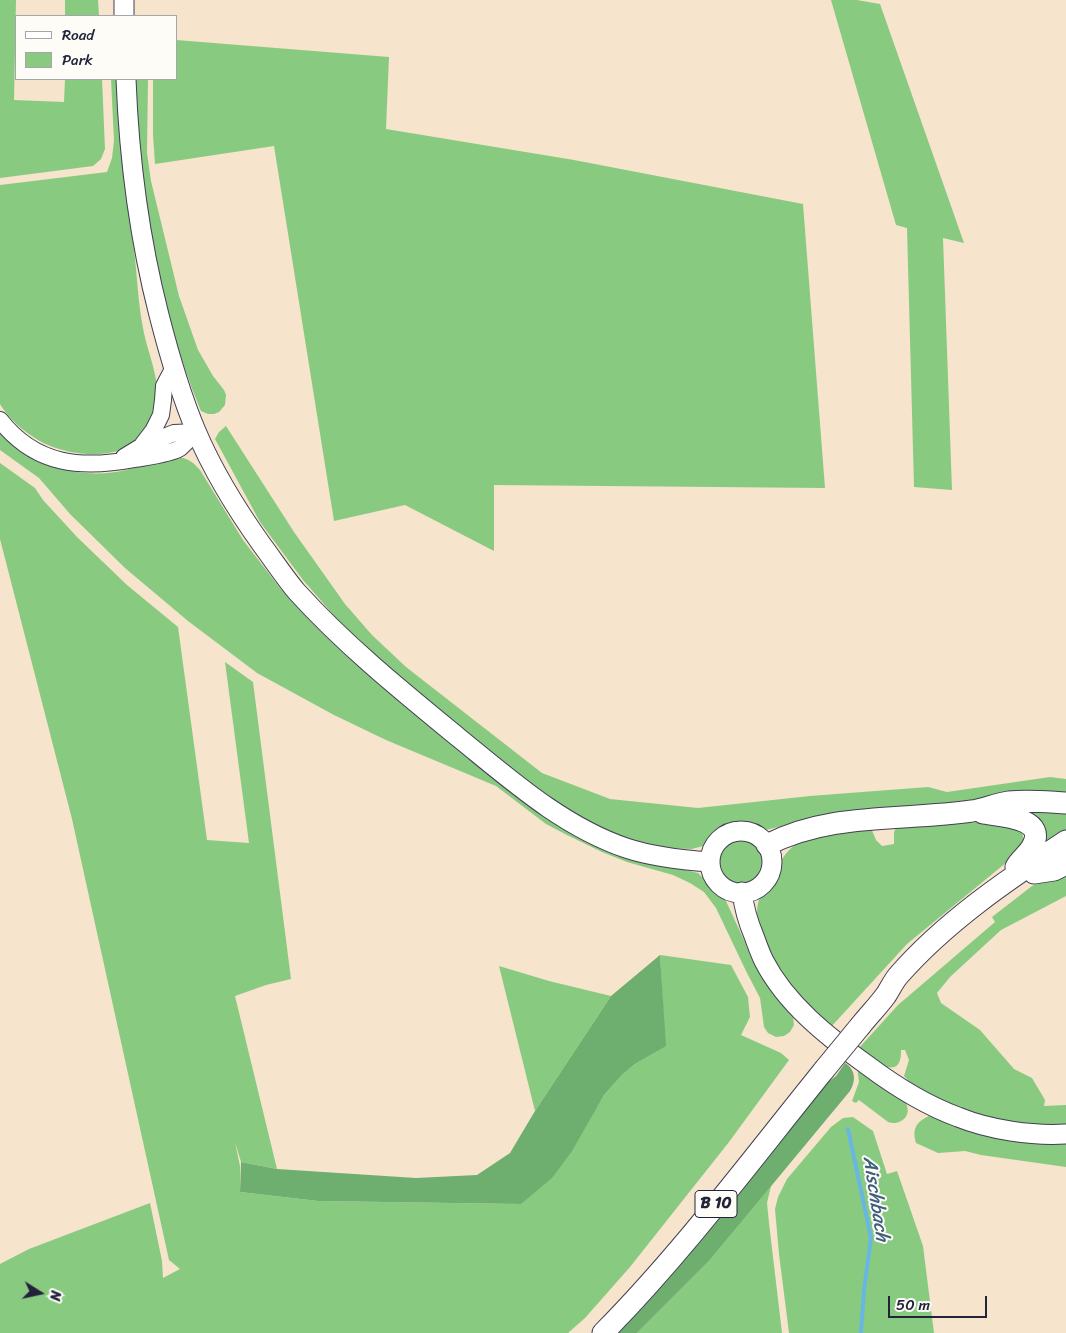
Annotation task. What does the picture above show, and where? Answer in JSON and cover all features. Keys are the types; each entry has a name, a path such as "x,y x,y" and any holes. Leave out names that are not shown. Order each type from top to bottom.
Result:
{"main road":[{"path":"124,0 124,15"},
{"path":"126,80 128,121 138,208 152,287 173,369 196,432 219,476 253,532 296,590 364,658 420,707 533,798 569,822 625,848 669,858 710,862"},
{"path":"767,845 792,833 842,822 973,811 1007,802 1066,803"},
{"path":"973,811 1020,819 1033,829 1036,836 1034,843 1029,852 1018,863 1009,879"},
{"path":"748,831 762,839 767,845 770,851 771,866 766,879 756,888 734,892 726,889 714,878 710,862 711,854 718,840 724,835 732,832 748,831"},
{"name":"B 10","path":"603,1333 670,1260 897,978 922,951 1009,879 1066,842"},
{"name":"B 10","path":"886,994 901,985 930,956 986,908 1066,852"},
{"path":"1034,873 1054,870 1066,864"},
{"path":"742,892 743,904 752,931 764,961 776,980 792,1001 811,1020 857,1058 921,1101 960,1118 1002,1129 1066,1134"}],"street":[{"path":"142,446 154,430 161,415 164,386 173,369"},
{"path":"0,420 27,445 59,460 78,464 113,463 157,455 178,449 196,432"},
{"path":"113,463 142,446 174,433 196,432"}],"green space":[{"path":"0,0 16,0 14,100 64,102 65,80 102,80 105,149 101,159 93,166 0,178"},
{"path":"65,0 98,0 99,15 65,15"},
{"path":"831,0 857,0 880,4 964,243 943,238 952,490 914,487 907,228 896,225"},
{"path":"178,40 389,57 386,129 574,160 803,204 825,488 494,485 494,551 405,505 334,521 274,146 155,164 153,80 178,80"},
{"path":"111,80 117,80 123,170 140,308 145,338 156,379 157,399 152,421 142,437 133,444 122,450 110,453 84,454 59,449 34,438 15,422 0,404 0,185 107,172 112,158 114,141"},
{"path":"135,80 148,80 147,153 151,181 179,296 198,350 226,395 225,405 219,412 214,414 201,411 177,345 159,277 144,200 138,143"},
{"path":"226,426 294,532 345,604 372,635 406,667 542,773 610,799 698,808 810,796 928,787 947,792 1050,777 1066,779 1066,795 1011,796 842,815 766,830 740,823 724,827 703,846 692,849 646,845 612,833 587,822 533,786 376,658 337,619 303,580 260,522 215,439"},
{"path":"0,433 27,454 58,468 75,472 109,473 172,457 182,458 193,463 200,470 243,540 280,588 354,662 470,758 642,860 698,873 726,901 755,964 766,983 793,1016 794,1025 790,1032 784,1036 776,1037 768,1033 764,1027 760,998 716,908 704,892 673,875 627,862 567,835 546,824 496,786 386,740 334,715 257,673 188,621 125,568 70,514 39,478 0,450"},
{"path":"0,463 35,488 43,500 77,537 127,585 178,627 207,840 249,843 225,662 253,682 291,979 266,985 235,996 277,1169 241,1162 235,1142 240,1166 240,1192 318,1201 521,1204 590,1118 604,1095 622,1075 635,1064 665,1046 660,955 731,965 748,997 750,1017 741,1035 781,1053 789,1060 729,1142 630,1267 585,1318 568,1333 0,1333 0,1264 29,1249 150,1203 162,1261 163,1278 180,1269 169,1260 72,819 0,539"},
{"path":"1019,808 1066,809 1066,830 1046,842 1044,828"},
{"path":"937,822 1005,823 1016,825 1022,833 1024,840 1013,857 907,944 830,1028 793,988 769,954 757,919 759,900 775,878 783,858 797,844 823,836 871,828 876,840 882,846 894,844 894,832 897,826"},
{"path":"746,839 750,840 760,849 763,853 763,871 754,881 746,885 736,885 728,881 719,871 718,857 722,849 732,840"},
{"path":"1066,870 1066,896 1001,930 950,977 937,993 941,1003 980,1030 1014,1069 1032,1078 1045,1100 1044,1106 1066,1105 1066,1125 1032,1124 999,1120 966,1112 926,1093 904,1076 909,1060 905,1050 901,1050 897,1066 891,1067 885,1066 858,1049 898,1005 995,922 992,917 1032,886"},
{"path":"660,955 666,1046 635,1064 622,1075 604,1095 572,1151 552,1178 521,1204 318,1201 240,1192 241,1162 277,1169 416,1178 477,1175 510,1153 535,1111 611,996"},
{"path":"499,966 549,981 611,996 535,1111"},
{"path":"845,1063 849,1066 854,1076 850,1091 709,1261 637,1333 616,1333 828,1082 836,1076"},
{"path":"857,1066 902,1099 907,1105 908,1110 903,1120 896,1123 888,1122 859,1100 856,1103 852,1101 859,1082"},
{"path":"929,1116 1066,1141 1066,1167 965,1151 938,1153 916,1143 916,1127 918,1123"},
{"path":"853,1117 873,1131 887,1174 897,1171 923,1246 934,1333 789,1333 775,1209 778,1197 787,1179 831,1127 843,1118"},
{"path":"771,1186 767,1203 782,1333 637,1333 709,1261"}],"waterway":[{"name":"Aischbach","path":"848,1129 871,1238 864,1290 861,1333"}]}
